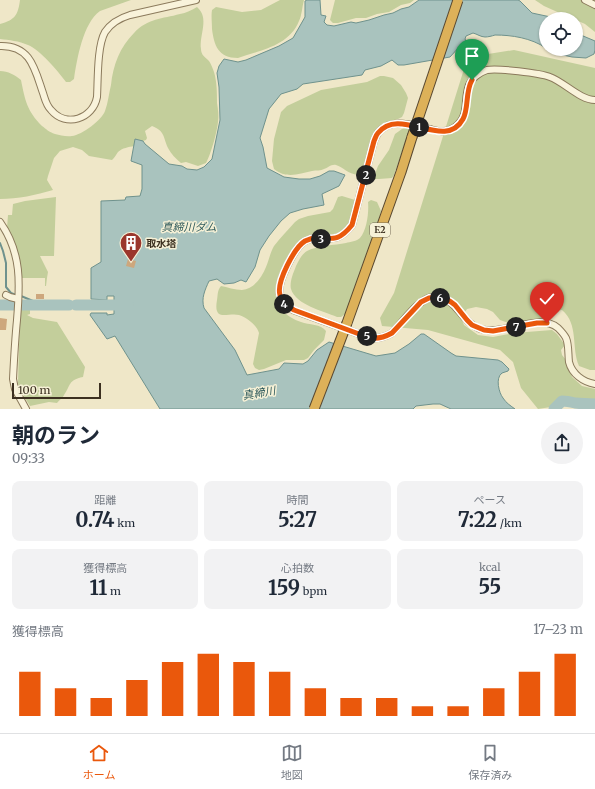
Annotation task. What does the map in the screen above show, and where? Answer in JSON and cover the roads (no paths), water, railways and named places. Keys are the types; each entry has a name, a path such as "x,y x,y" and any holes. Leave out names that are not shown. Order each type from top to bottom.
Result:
{"highway":[{"name":"E2","path":"314,409 347,323 401,172 458,0"}],"street":[{"path":"0,46 12,47 27,56 33,64 47,106 50,110 59,117 70,120 75,119 84,116 96,103 100,51 104,34 112,24 122,17 196,0"},
{"path":"585,0 595,5"},
{"path":"595,100 590,100 581,96 550,76 537,73 488,70 482,72 472,80 468,86 465,112 457,126 452,129 444,132 436,131 404,123 387,126 378,133 374,141 352,225 343,235 335,239 314,238 306,240 298,247 284,270 280,283 279,294 284,304 294,310 370,338 386,336 392,333 421,302 432,297 442,298 451,302 472,325 484,330 493,331 537,323 547,323 557,327 564,334 568,348 569,362 574,372 581,380 595,384"},
{"path":"0,222 10,240 17,263 19,282 14,379 15,389 26,409"},
{"path":"6,295 18,300"}],"water":[{"name":"真締川ダム","path":"320,0 321,15 326,16 324,22 327,25 334,26 351,22 356,23 393,13 409,7 419,0 518,0 532,13 539,14 539,44 515,36 495,35 484,37 473,33 466,36 465,39 467,43 460,46 450,57 404,65 398,65 392,60 381,66 365,70 362,75 303,84 297,89 281,94 269,109 260,138 267,168 284,177 299,179 310,179 329,171 334,171 345,175 339,186 322,194 324,205 290,213 281,221 260,250 255,267 246,282 241,280 234,283 224,284 217,279 209,281 203,297 204,308 235,350 247,375 279,369 284,363 303,364 308,361 317,350 329,342 376,356 395,353 421,334 424,334 456,356 498,360 502,362 509,369 500,375 498,382 499,389 504,400 515,409 451,409 440,404 433,404 416,406 413,409 160,409 115,336 107,339 90,315 91,313 107,313 107,315 114,314 114,296 107,296 107,300 91,299 91,268 101,262 101,201 125,200 126,197 140,196 142,189 142,165 131,161 135,139 143,141 169,164 197,170 204,167 212,159 220,120 217,73 219,66 224,59 238,62 246,60 279,46 293,38 305,17 305,1"},
{"path":"583,36 595,41 594,54 586,58 568,56 583,56"}],"waterway":[{"path":"0,243 6,263 6,287 11,293 16,295"},
{"path":"21,296 36,301 36,305"},
{"name":"真締川","path":"0,305 69,305"},
{"name":"真締川","path":"76,305 128,305"},
{"name":"真締川","path":"554,409 562,401 595,404"}],"place":[{"name":"取水塔","path":"131,262"}]}
